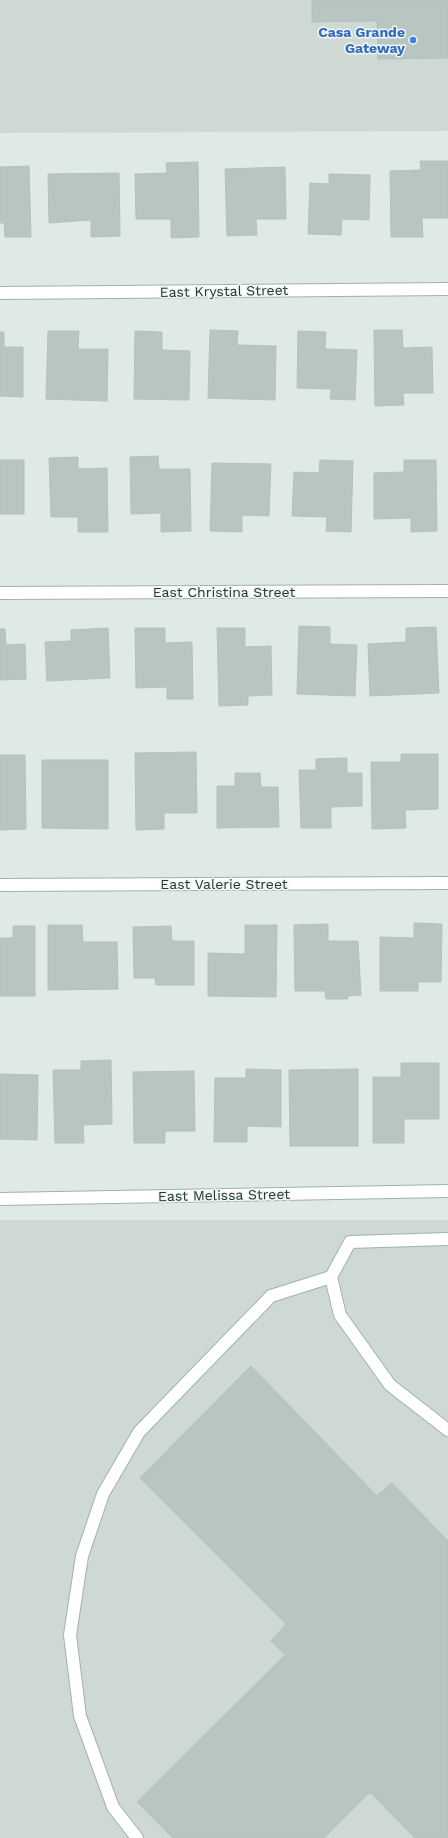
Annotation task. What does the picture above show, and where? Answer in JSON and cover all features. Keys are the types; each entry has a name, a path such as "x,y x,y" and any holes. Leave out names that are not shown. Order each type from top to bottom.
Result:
{"street":[{"name":"East Krystal Street","path":"0,293 448,289"},
{"name":"East Christina Street","path":"0,593 448,591"},
{"name":"East Valerie Street","path":"0,885 448,883"},
{"name":"East Melissa Street","path":"0,1199 448,1191"},
{"path":"137,1838 113,1807 80,1716 70,1635 82,1556 102,1494 139,1432 271,1296 330,1277 350,1242 448,1238"},
{"path":"330,1277 340,1315 390,1385 448,1430"}],"shaded area":[{"path":"0,0 448,0 448,131 0,133"},
{"path":"0,1220 448,1220 448,1838 0,1838"}],"building":[{"name":"Casa Grande Gateway","path":"312,0 448,0 448,58 378,59 377,21 312,22"},
{"path":"420,161 448,161 448,218 422,218 423,237 391,237 390,171 421,170"},
{"path":"198,162 199,237 171,238 171,219 136,219 135,174 167,173 166,163"},
{"path":"29,166 31,237 5,237 4,223 0,223 0,167"},
{"path":"285,167 286,219 256,219 257,235 227,236 225,169"},
{"path":"119,173 120,236 91,237 91,220 49,223 48,174"},
{"path":"329,174 370,175 369,220 342,219 341,235 308,234 310,183 329,184"},
{"path":"210,330 238,331 237,345 276,346 275,400 208,398"},
{"path":"374,330 402,330 403,348 432,347 433,393 403,393 404,405 375,406"},
{"path":"48,331 79,331 78,349 108,349 107,401 46,399"},
{"path":"135,331 162,332 162,350 190,351 189,400 134,399"},
{"path":"298,331 326,332 325,349 357,350 355,400 330,399 331,389 297,388"},
{"path":"0,332 4,332 4,347 23,347 23,397 0,396"},
{"path":"158,456 159,469 190,469 191,531 161,532 161,513 131,514 130,457"},
{"path":"78,457 78,469 107,468 108,532 78,532 78,517 51,517 49,458"},
{"path":"0,460 24,460 24,514 0,514"},
{"path":"320,460 353,461 351,532 326,531 327,517 292,516 294,472 319,473"},
{"path":"404,460 436,460 437,531 411,532 411,518 374,519 374,473 404,472"},
{"path":"212,463 271,464 269,516 242,515 242,532 210,531"},
{"path":"299,626 330,627 330,644 357,645 355,696 297,694"},
{"path":"436,627 439,693 370,696 368,644 406,642 406,628"},
{"path":"108,628 110,678 47,681 45,642 71,641 71,630"},
{"path":"135,628 165,628 165,643 192,642 193,699 167,699 167,687 136,688"},
{"path":"217,628 245,628 245,647 271,646 272,695 248,696 248,705 219,706"},
{"path":"0,629 5,629 6,645 25,644 26,679 0,680"},
{"path":"196,752 197,813 164,813 164,829 136,830 135,753"},
{"path":"401,754 438,754 438,809 405,810 406,828 372,829 371,762 401,762"},
{"path":"0,755 25,755 26,829 0,830"},
{"path":"347,758 347,773 362,773 362,806 331,807 331,828 301,828 299,770 316,770 316,759"},
{"path":"42,760 108,760 108,829 42,828"},
{"path":"235,773 260,773 261,787 278,787 279,827 217,828 217,786 235,786"},
{"path":"414,923 442,924 441,982 418,982 418,991 380,991 380,937 414,938"},
{"path":"328,924 328,941 358,941 361,995 348,996 348,999 326,999 325,991 295,991 294,925"},
{"path":"48,925 82,925 83,942 117,942 118,989 48,990"},
{"path":"245,925 277,925 276,997 208,996 208,953 245,954"},
{"path":"13,926 35,926 35,996 0,996 0,938 13,938"},
{"path":"171,926 172,941 194,941 194,985 156,985 155,978 134,978 133,927"},
{"path":"111,1060 112,1124 83,1125 84,1143 55,1143 53,1070 81,1070 81,1061"},
{"path":"401,1063 439,1063 439,1119 404,1119 404,1143 373,1143 373,1077 401,1077"},
{"path":"246,1069 281,1070 281,1127 247,1126 247,1142 214,1142 215,1078 246,1078"},
{"path":"358,1069 358,1146 290,1146 289,1070"},
{"path":"194,1071 195,1131 165,1131 165,1143 134,1143 133,1072"},
{"path":"0,1074 38,1075 37,1140 0,1139"},
{"path":"251,1366 377,1496 392,1483 448,1541 448,1838 415,1838 370,1792 324,1838 173,1838 137,1802 285,1655 271,1641 286,1624 140,1478"}],"place":[{"name":"Casa Grande Gateway","path":"413,40"}]}
